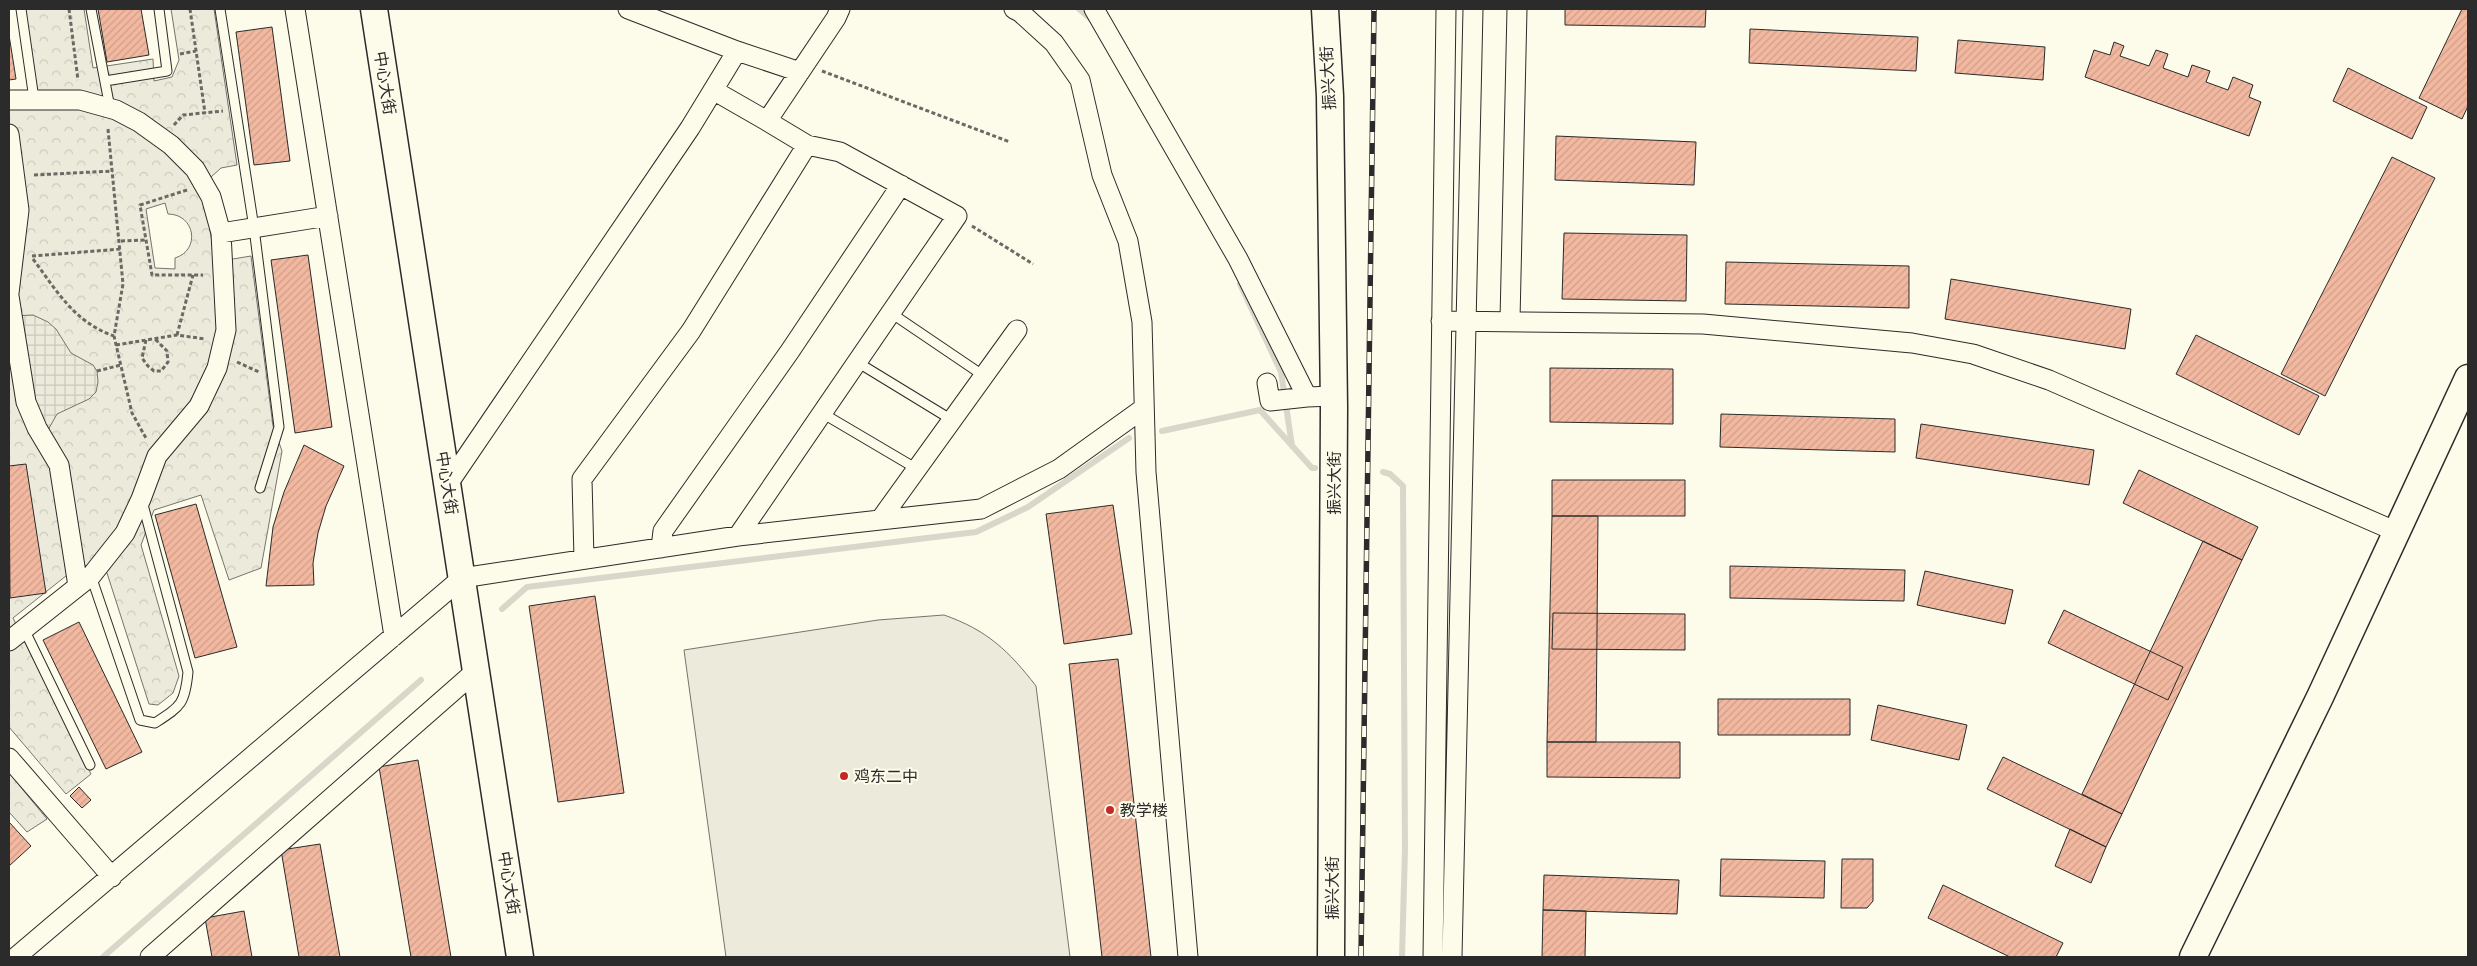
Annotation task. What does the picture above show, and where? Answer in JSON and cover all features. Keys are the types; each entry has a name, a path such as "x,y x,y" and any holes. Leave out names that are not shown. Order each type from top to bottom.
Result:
{"street":[{"path":"295,9 394,636"},
{"name":"中心大街","path":"374,9 520,957"},
{"path":"628,9 737,51 803,68"},
{"path":"767,121 836,18 840,9"},
{"path":"1094,9 1238,259 1307,397"},
{"name":"振兴大街","path":"1325,9 1330,96 1334,396 1331,957"},
{"path":"1432,957 1446,9"},
{"path":"1452,957 1473,9"},
{"path":"1510,320 1517,9"},
{"path":"1019,10 1054,43 1080,80 1102,175 1128,241 1142,322 1146,472 1188,957"},
{"path":"448,484 690,128 737,51"},
{"path":"713,90 807,145 840,152 957,216 738,536"},
{"path":"9,100 80,100 110,108 139,122 163,139 195,169 211,197 221,233 226,330 217,368 199,406 157,456 141,499 124,533 85,581 16,635"},
{"path":"9,134 19,210 9,295 26,402 37,428 59,464 85,581"},
{"path":"584,559 582,479 691,331 807,145"},
{"path":"661,548 663,531 790,351 901,186"},
{"path":"221,233 328,216"},
{"path":"1441,321 1510,320 1703,324 1912,344 1973,354 2048,380 2396,532"},
{"path":"880,520 1017,330"},
{"path":"2193,957 2320,697 2468,378"},
{"path":"1267,383 1270,401 1334,396"},
{"path":"16,957 462,578 738,536 980,509 1059,470 1144,408"},
{"path":"150,957 170,949 477,670"},
{"path":"9,758 112,877"}],"lane":[{"path":"21,9 34,99"},
{"path":"91,9 110,108"},
{"path":"105,81 167,71 159,9"},
{"path":"220,9 254,228 279,427 260,488"},
{"path":"891,313 984,376"},
{"path":"857,362 952,420"},
{"path":"822,413 917,469"},
{"path":"85,581 140,720 155,722 173,711 186,696 188,672 141,499"},
{"path":"16,635 90,765"}],"path":[{"path":"69,9 80,100"},
{"path":"190,9 205,113"},
{"path":"803,68 1010,142"},
{"path":"110,108 107,121 124,284 114,336 132,413 157,456"},
{"path":"163,139 183,115 236,110"},
{"path":"14,176 113,171"},
{"path":"204,184 140,205 152,275 223,275"},
{"path":"957,216 1032,264"},
{"path":"121,241 146,240"},
{"path":"114,336 96,330 71,309 31,256 121,250"},
{"path":"176,335 193,275"},
{"path":"116,345 176,335 222,348 273,379"},
{"path":"146,340 142,358 154,371 161,371 168,362 167,351 155,338"},
{"path":"96,371 120,365"}],"green space":[{"path":"24,9 84,9 93,68 153,59 154,81 172,77 179,60 171,9 214,9 237,165 221,168 211,177 196,181 207,210 215,262 251,256 273,426 282,451 261,568 229,580 201,495 154,510 141,545 179,676 173,693 158,705 149,704 107,573 81,564 13,618 91,774 66,794 9,727 9,106 36,106","holes":["165,203 168,214 184,220 189,226 191,241 189,248 175,258 175,269 155,268 146,209"]},
{"path":"944,615 973,628 996,643 1016,662 1036,686 1070,957 726,957 684,650 878,620"},
{"path":"9,773 47,819 27,832 9,812"}],"shaded area":[{"path":"33,315 48,322 56,329 71,353 93,365 97,371 98,382 96,392 89,399 57,414 43,439 12,316"}],"building":[{"path":"98,9 141,9 149,55 107,62"},
{"path":"1565,9 1706,9 1705,27 1565,25"},
{"path":"2462,9 2468,9 2468,106 2462,119 2419,98"},
{"path":"272,27 290,161 254,165 236,32"},
{"path":"1750,29 1918,37 1916,71 1749,63"},
{"path":"9,35 16,79 9,80"},
{"path":"1958,40 2045,47 2043,80 1955,73"},
{"path":"2114,42 2124,46 2120,56 2149,66 2156,50 2168,54 2163,68 2188,77 2192,65 2210,71 2206,82 2228,90 2233,77 2253,85 2249,97 2261,102 2249,136 2085,77 2094,50 2110,55"},
{"path":"2348,68 2427,107 2412,139 2333,101"},
{"path":"1556,136 1696,142 1694,185 1555,180"},
{"path":"2392,157 2435,178 2325,396 2281,374"},
{"path":"1564,233 1687,235 1686,301 1562,299"},
{"path":"308,255 332,427 295,433 271,260"},
{"path":"1726,262 1909,266 1909,308 1725,304"},
{"path":"1951,279 2131,309 2125,349 1945,319"},
{"path":"2196,335 2319,396 2299,435 2176,374"},
{"path":"1550,368 1673,369 1673,424 1550,422"},
{"path":"1721,414 1895,419 1895,452 1720,447"},
{"path":"1921,424 2094,450 2089,485 1916,458"},
{"path":"304,445 344,466 326,506 318,533 313,563 314,585 266,586 273,527 284,492"},
{"path":"26,464 46,593 10,598 9,466"},
{"path":"2139,470 2258,527 2242,560 2123,503"},
{"path":"1552,480 1685,480 1685,516 1552,516"},
{"path":"196,504 237,647 195,658 155,515"},
{"path":"1113,505 1132,634 1064,644 1046,514"},
{"path":"1552,516 1598,516 1596,742 1547,742"},
{"path":"2203,541 2242,560 2122,814 2082,794"},
{"path":"1730,566 1905,570 1904,601 1730,598"},
{"path":"1925,571 2013,590 2005,624 1917,605"},
{"path":"595,596 624,793 558,802 529,606"},
{"path":"2064,610 2183,667 2168,700 2048,643"},
{"path":"1553,613 1685,614 1685,650 1552,649"},
{"path":"79,622 142,752 106,769 43,640"},
{"name":"教学楼","path":"1118,659 1151,957 1102,957 1069,664"},
{"path":"1718,699 1850,699 1850,735 1718,735"},
{"path":"1878,705 1967,725 1959,760 1871,740"},
{"path":"1547,742 1680,742 1680,778 1547,777"},
{"path":"2003,757 2122,814 2106,847 1987,789"},
{"path":"418,760 451,957 411,957 379,767"},
{"path":"79,787 91,800 82,808 70,796"},
{"path":"9,822 31,846 9,866"},
{"path":"2070,829 2106,847 2091,883 2055,866"},
{"path":"320,844 340,957 299,957 281,850"},
{"path":"1721,859 1825,861 1824,898 1720,896"},
{"path":"1842,859 1873,859 1873,901 1867,908 1841,908"},
{"path":"1544,875 1679,880 1677,914 1543,910"},
{"path":"1943,885 2063,943 2056,957 2010,957 1928,918"},
{"path":"1543,910 1586,911 1585,957 1542,957"},
{"path":"244,911 252,957 212,957 205,918"}],"waterway":[{"path":"1079,9 1093,21"},
{"path":"1240,284 1281,372 1292,446"},
{"path":"1162,431 1260,410 1312,468 1315,468"},
{"path":"502,609 527,587 976,532 1028,507 1129,438"},
{"path":"1383,472 1390,474 1403,486 1405,849 1402,957"},
{"path":"103,957 421,680"}],"railway":[{"path":"1361,957 1374,9"}],"place":[{"name":"鸡东二中","path":"844,776"},
{"name":"教学楼","path":"1110,810"}]}
